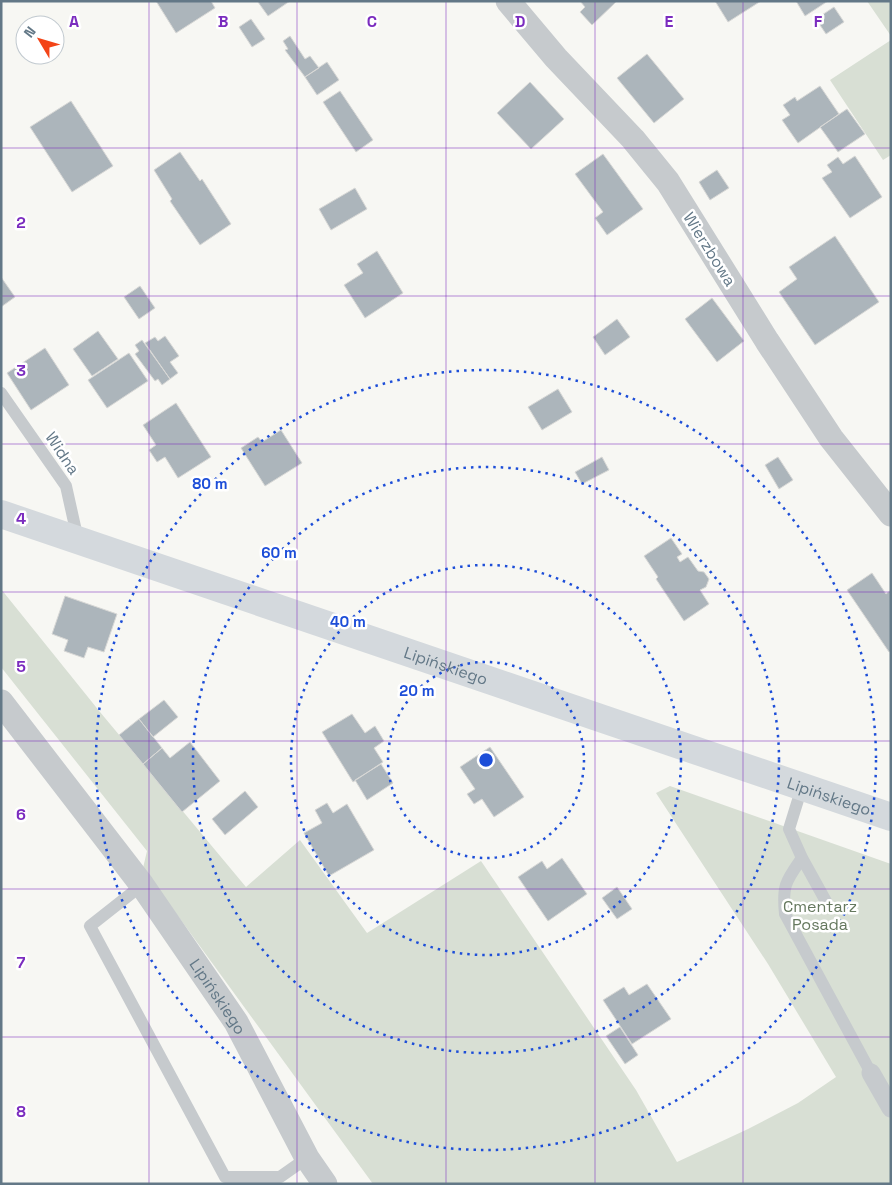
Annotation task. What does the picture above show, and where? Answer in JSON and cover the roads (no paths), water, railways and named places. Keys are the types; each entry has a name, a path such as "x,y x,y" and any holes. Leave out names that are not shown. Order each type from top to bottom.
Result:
{"main road":[{"name":"Lipińskiego","path":"1,514 891,817"}],"street":[{"name":"Wierzbowa","path":"508,1 556,58 633,139 668,182 767,341 831,438 891,514"},
{"name":"Lipińskiego","path":"1,702 142,885 236,1022 307,1158 325,1184"},
{"path":"871,1073 891,1108"}],"lane":[{"name":"Widna","path":"1,393 66,486 78,540"},
{"path":"802,787 789,829 802,858 828,906"},
{"path":"802,858 786,882 783,896 785,914 871,1073"},
{"path":"142,885 90,926 225,1177 280,1178 307,1158"}],"park label":[{"name":"Cmentarz Posada","path":"820,915"}]}
